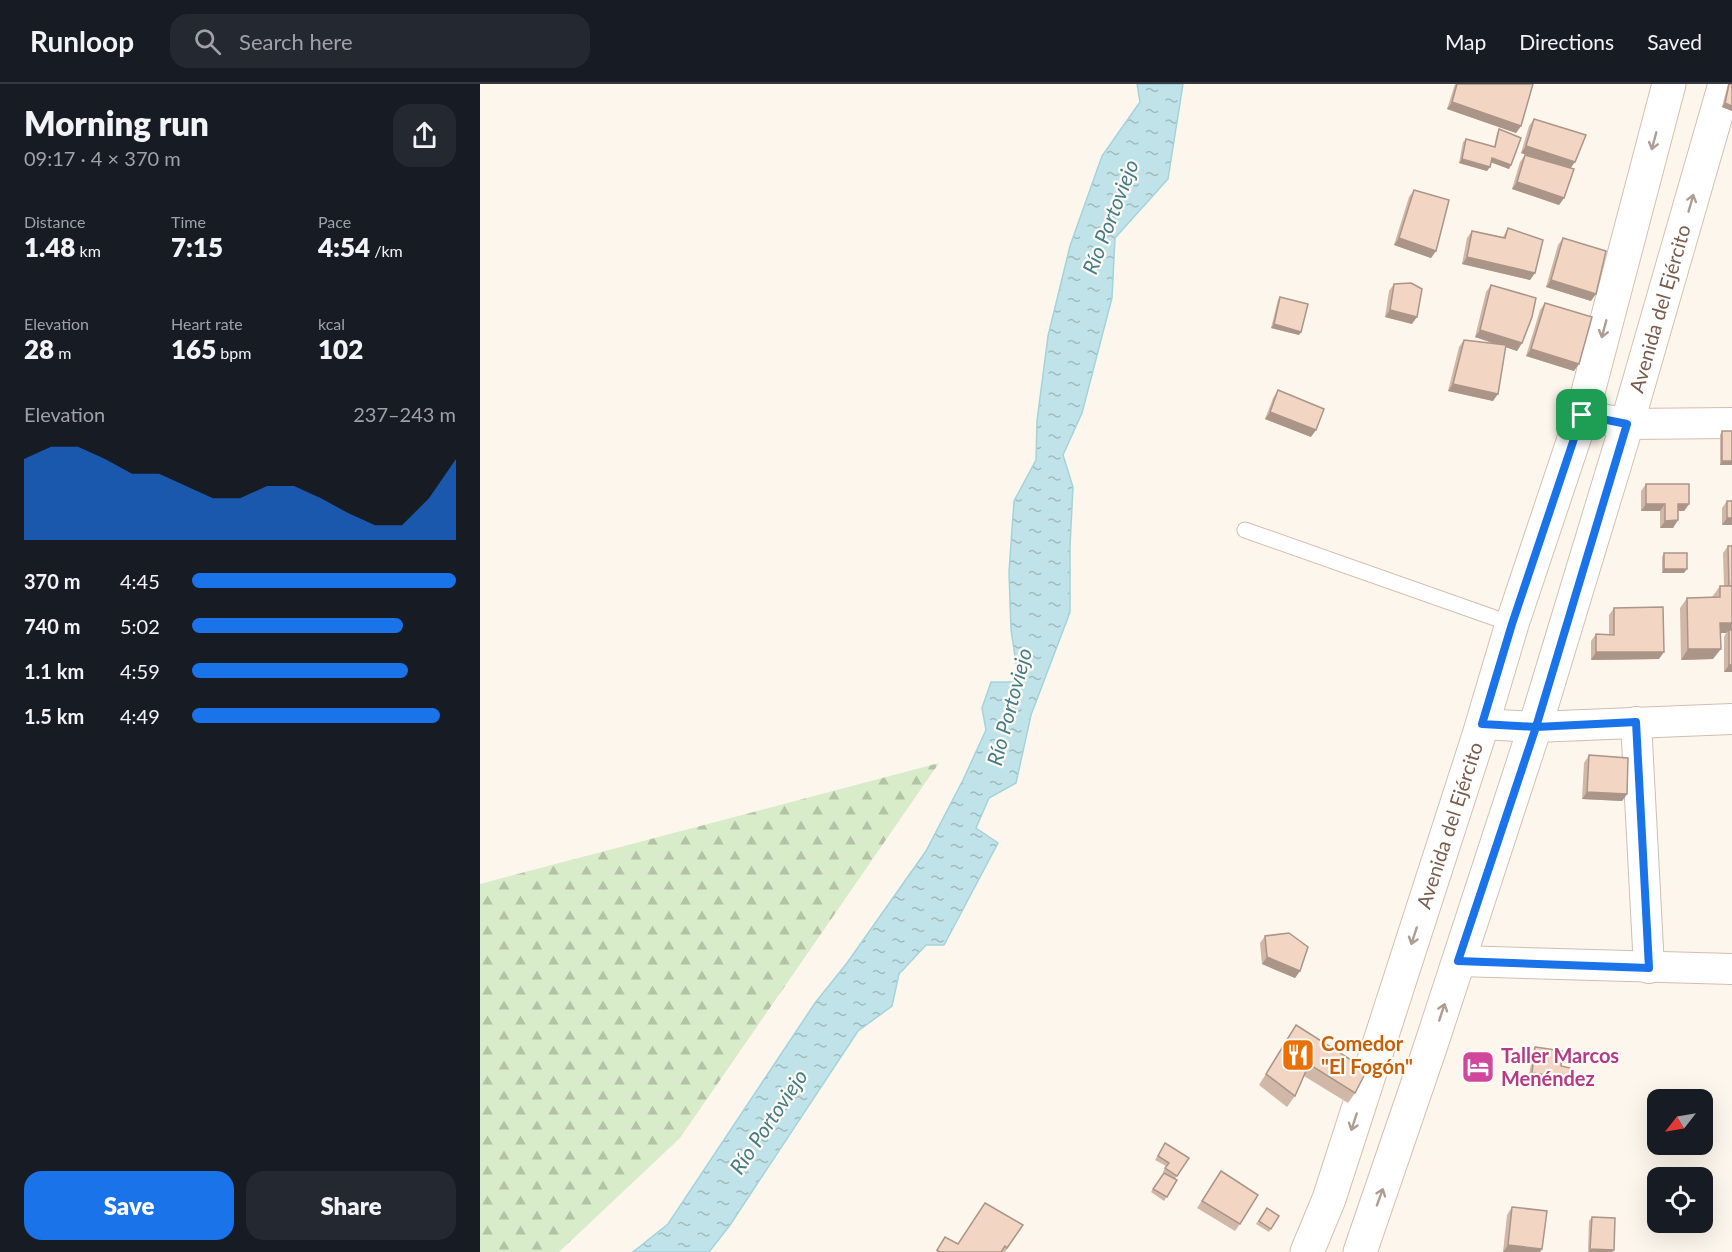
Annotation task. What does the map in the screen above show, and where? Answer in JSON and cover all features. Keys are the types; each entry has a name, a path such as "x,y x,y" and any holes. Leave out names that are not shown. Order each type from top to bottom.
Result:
{"main road":[{"name":"Avenida del Ejército","path":"1307,1252 1329,1199 1512,624 1582,415 1669,84"},
{"name":"Avenida del Ejército","path":"1360,1252 1536,727 1627,424 1725,84"}],"street":[{"path":"1582,415 1627,424 1732,423"},
{"path":"1482,724 1536,727 1732,719"},
{"path":"1636,722 1649,968"},
{"path":"1458,961 1732,969"}],"lane":[{"path":"1245,530 1512,624"}],"green space":[{"path":"939,763 680,1138 559,1252 480,1252 480,884"}],"water":[{"name":"Río Portoviejo","path":"1137,84 1183,84 1168,179 1115,238 1112,298 1082,413 1063,455 1073,487 1070,612 1031,715 1016,783 989,798 976,828 998,843 944,945 926,945 899,974 892,1006 858,1031 730,1225 709,1252 633,1252 668,1224 815,1003 847,963 926,851 986,730 982,708 991,682 1019,682 1011,630 1009,572 1014,501 1036,460 1037,421 1048,336 1070,246 1102,156 1140,102"}],"building":[{"path":"1457,84 1533,84 1521,126 1452,102"},
{"path":"1729,84 1732,84 1732,106 1725,103"},
{"path":"1534,119 1586,135 1575,162 1526,146"},
{"path":"1499,129 1521,138 1511,165 1492,158 1490,167 1462,159 1466,139 1495,147"},
{"path":"1525,155 1574,169 1564,198 1517,182"},
{"path":"1414,190 1449,200 1436,251 1399,238"},
{"path":"1508,228 1543,240 1535,273 1467,257 1472,231 1505,238"},
{"path":"1563,238 1606,251 1596,294 1551,280"},
{"path":"1411,283 1422,289 1417,317 1390,310 1394,284"},
{"path":"1491,285 1536,298 1532,317 1522,343 1480,330"},
{"path":"1280,297 1308,304 1301,332 1274,324"},
{"path":"1545,303 1592,317 1579,364 1531,349"},
{"path":"1464,340 1506,345 1498,394 1453,384"},
{"path":"1278,390 1324,409 1316,430 1270,412"},
{"path":"1722,431 1732,431 1732,461 1722,461"},
{"path":"1646,484 1689,484 1689,504 1678,504 1678,520 1665,521 1665,504 1646,504"},
{"path":"1727,501 1732,501 1732,518 1727,518"},
{"path":"1728,546 1732,546 1732,586 1729,586"},
{"path":"1664,553 1687,553 1687,569 1664,569"},
{"path":"1720,586 1732,586 1732,623 1720,623 1721,649 1688,649 1687,598 1720,597"},
{"path":"1663,607 1664,652 1596,652 1596,634 1614,635 1614,608"},
{"path":"1729,630 1732,630 1732,665 1729,665"},
{"path":"1589,755 1628,758 1627,794 1587,792"},
{"path":"1289,933 1308,947 1300,971 1267,957 1265,936"},
{"name":"Comedor \"El Fogón\"","path":"1296,1025 1367,1070 1355,1093 1309,1064 1295,1096 1266,1074"},
{"path":"1535,1047 1562,1051 1561,1066 1570,1068 1569,1078 1532,1073"},
{"path":"1165,1143 1189,1158 1177,1176 1165,1168 1169,1163 1158,1156"},
{"path":"1221,1171 1258,1195 1240,1224 1202,1201"},
{"path":"1164,1173 1177,1180 1167,1197 1153,1189"},
{"path":"985,1203 1023,1225 1007,1248 1005,1246 1001,1252 940,1252 937,1250 945,1237 958,1244"},
{"path":"1512,1207 1547,1211 1542,1249 1508,1245"},
{"path":"1267,1208 1279,1216 1271,1229 1259,1221"},
{"path":"1592,1217 1615,1218 1614,1250 1590,1249"}],"place":[{"name":"Comedor \"El Fogón\"","path":"1298,1055"},
{"name":"Taller Marcos Menéndez","path":"1478,1067"}],"route":[{"path":"1582,415 1512,624 1482,724 1536,727 1458,961 1649,968 1636,722 1536,727 1627,424 1582,415"}]}
